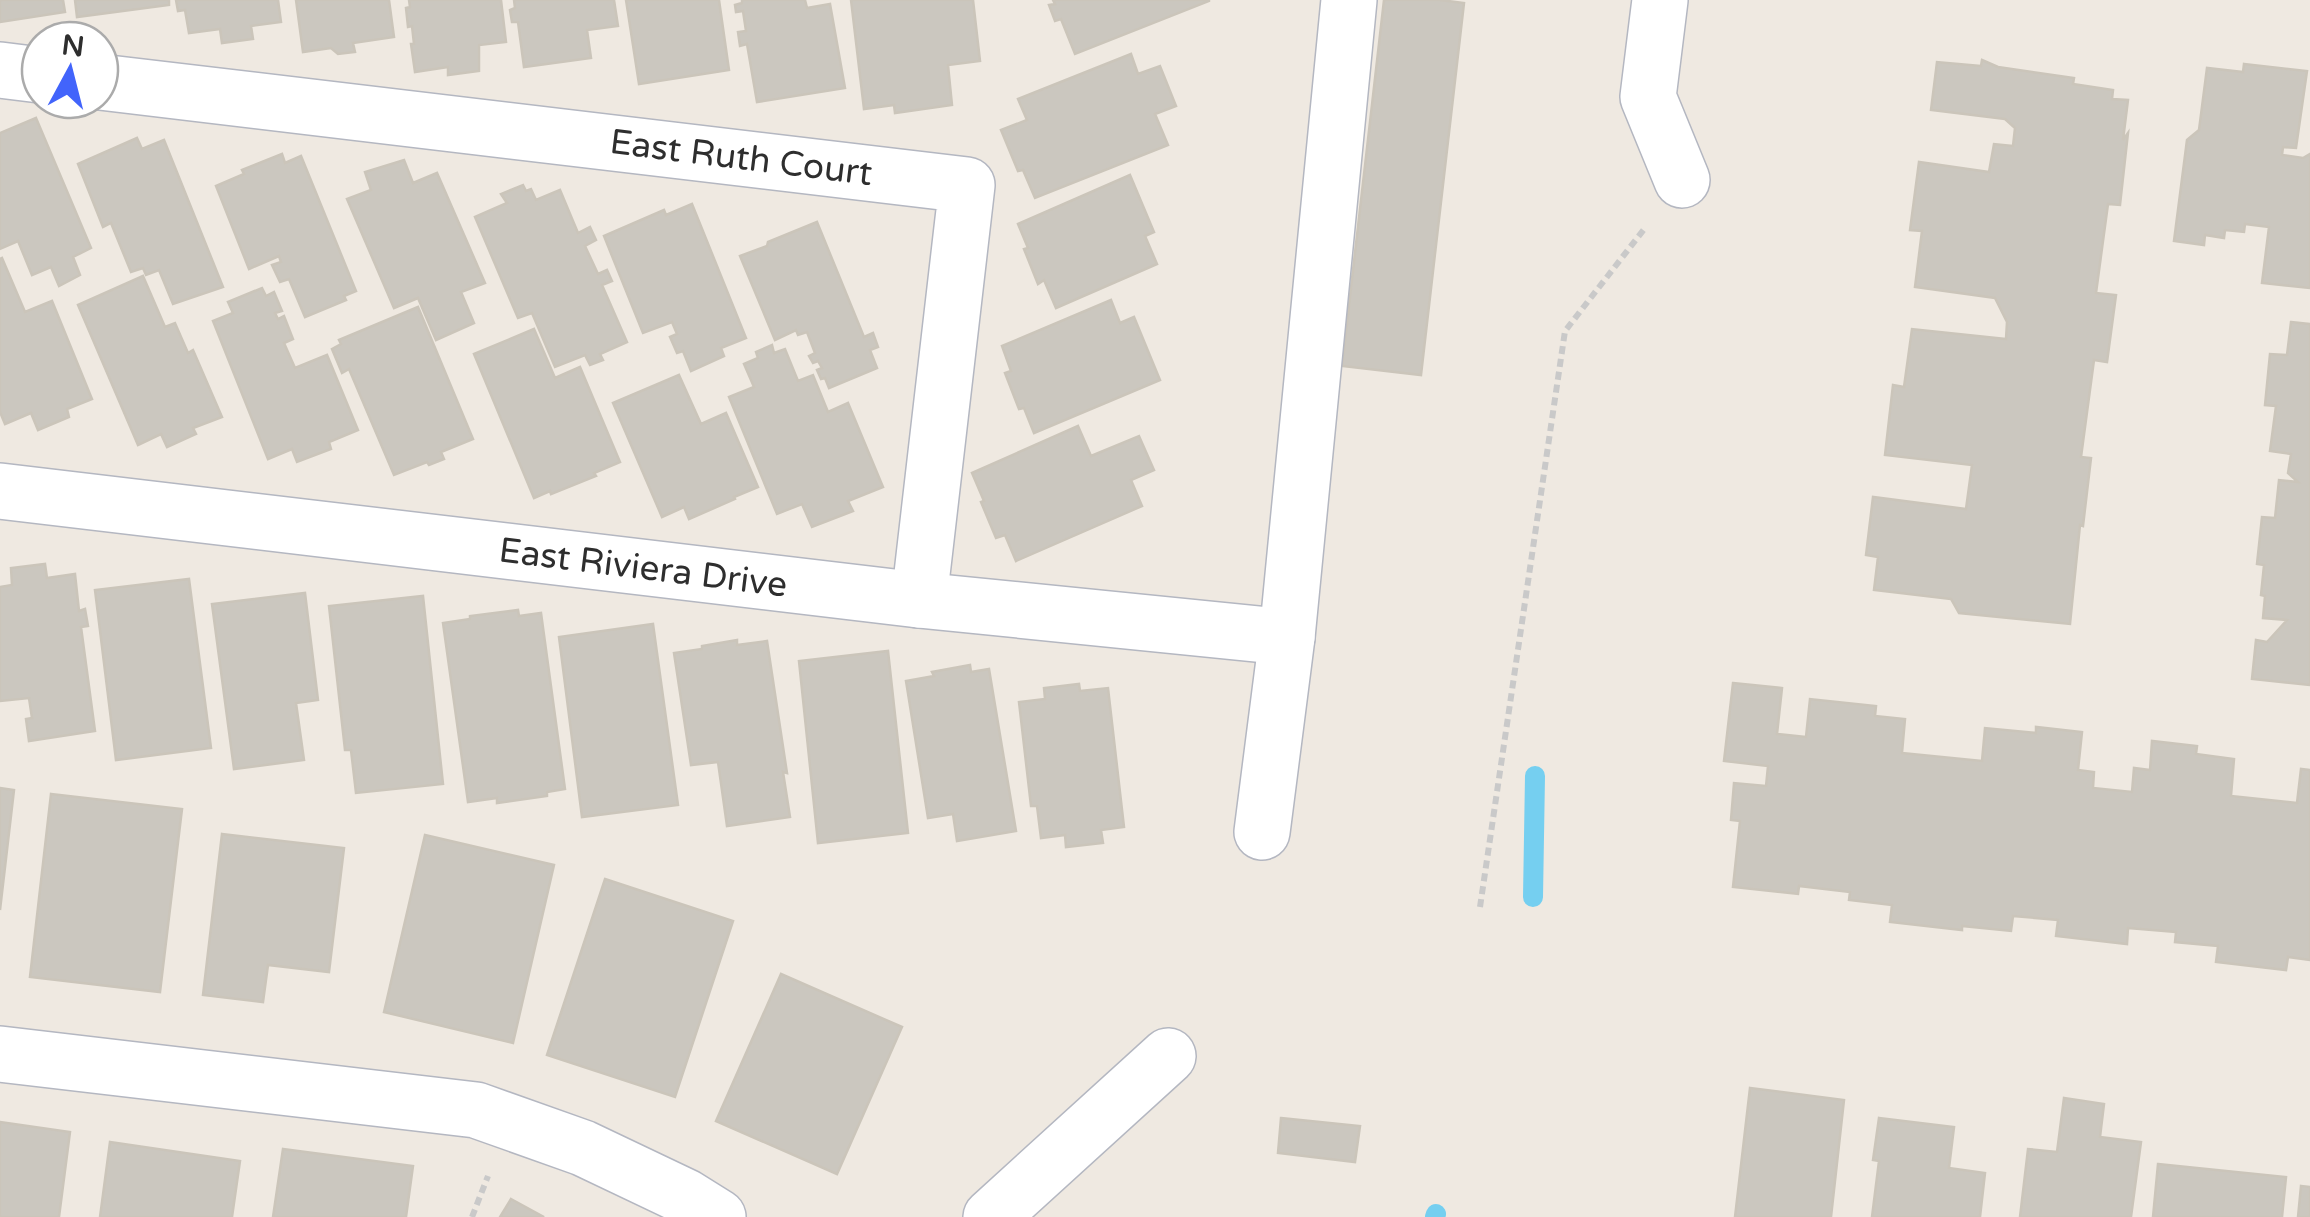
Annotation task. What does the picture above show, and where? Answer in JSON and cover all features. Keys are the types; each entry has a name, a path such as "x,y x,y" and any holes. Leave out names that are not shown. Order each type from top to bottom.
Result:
{"street":[{"path":"1262,832 1288,637 1349,0"},
{"path":"1660,0 1648,97 1682,180"},
{"name":"East Ruth Court","path":"120,84 966,184 919,600"},
{"name":"East Riviera Drive","path":"0,491 919,600 1288,637"},
{"path":"0,1054 476,1110 582,1148 686,1197 718,1217"},
{"path":"991,1217 1168,1056"}],"path":[{"path":"1480,907 1565,331 1682,180"}],"building":[{"path":"0,0 63,0 65,12 0,22"},
{"path":"75,0 169,0 169,5 77,17"},
{"path":"176,0 278,0 281,22 251,26 253,39 222,43 220,29 189,33 185,10 178,11"},
{"path":"296,0 389,0 394,37 353,43 355,52 338,54 331,48 303,52"},
{"path":"409,0 501,0 506,42 479,45 479,71 448,75 448,67 415,72 412,26 408,27 406,8 410,7"},
{"path":"514,0 614,0 618,26 587,30 591,58 524,67 518,22 512,22 510,10 515,8"},
{"path":"626,0 719,0 729,70 639,84"},
{"path":"742,0 805,0 807,8 830,4 845,88 757,102 747,44 740,46 738,32 746,31 743,11 736,12 735,5"},
{"path":"851,0 973,0 980,61 948,65 952,105 895,113 894,105 864,109"},
{"path":"1053,0 1209,1 1075,54 1061,19 1055,21 1049,5 1055,4"},
{"path":"1384,0 1464,3 1421,375 1342,366"},
{"path":"1131,54 1138,74 1160,66 1176,106 1155,114 1168,145 1035,198 1023,170 1018,171 1001,130 1027,120 1018,99"},
{"path":"1982,60 1998,67 2074,78 2073,84 2113,90 2112,99 2128,100 2120,205 2108,204 2096,293 2116,295 2107,362 2094,360 2081,457 2091,458 2070,624 1959,613 1951,599 1874,590 1878,557 1866,555 1873,497 1966,509 1972,465 1885,455 1893,385 1904,387 1912,329 2006,339 2007,322 1995,298 1915,287 1922,231 1910,230 1919,162 1989,172 1994,144 2013,146 2015,128 2005,119 1931,110 1937,62 1981,66"},
{"path":"2244,64 2307,71 2296,148 2283,147 2282,155 2303,158 2310,154 2310,288 2262,283 2269,227 2245,224 2244,232 2225,230 2224,238 2205,235 2204,245 2174,241 2187,140 2199,130 2207,68 2243,72"},
{"path":"37,120 91,248 73,257 80,275 59,286 51,267 32,275 18,241 0,249 0,133"},
{"path":"137,138 142,149 164,140 223,287 173,304 159,270 146,275 143,268 131,272 111,223 103,227 78,164"},
{"path":"282,154 285,163 301,156 356,291 344,296 346,300 305,317 289,279 280,282 272,265 281,262 279,256 249,269 216,186 244,174 242,170"},
{"path":"404,160 413,183 437,173 485,283 461,292 474,323 436,340 418,298 394,308 347,199 371,190 365,172"},
{"path":"1130,175 1154,232 1145,236 1157,264 1056,308 1044,280 1038,284 1018,224"},
{"path":"523,185 526,191 531,189 536,200 560,190 578,233 590,227 596,240 585,246 598,274 607,270 612,281 602,285 627,342 600,354 603,360 590,365 585,355 555,367 532,313 518,318 475,217 507,203 501,194"},
{"path":"692,204 746,338 721,348 724,356 691,371 683,351 677,353 670,337 677,334 672,322 643,333 604,236 664,210 666,215"},
{"path":"817,222 864,337 873,333 878,347 870,350 877,368 829,388 817,370 822,368 818,361 813,363 809,356 815,353 807,332 798,335 796,330 775,340 740,256"},
{"path":"2,258 25,312 52,301 92,399 67,409 69,417 38,430 31,413 5,424 0,412"},
{"path":"143,276 165,327 175,323 188,353 193,350 222,417 193,428 196,434 167,447 161,434 138,445 78,305"},
{"path":"262,288 266,296 274,292 282,311 275,313 278,319 284,316 293,339 284,343 295,368 327,355 358,430 329,442 331,449 297,462 292,449 268,459 213,321 233,313 228,302"},
{"path":"1111,300 1120,323 1134,317 1160,380 1034,433 1024,408 1019,409 1005,373 1011,371 1002,346"},
{"path":"418,307 473,439 441,452 444,459 394,475 349,369 342,373 332,349 341,344 339,340"},
{"path":"2291,322 2310,324 2310,685 2252,679 2256,640 2267,642 2287,620 2263,618 2264,565 2257,564 2262,517 2275,518 2279,480 2298,482 2288,473 2291,454 2270,451 2276,406 2265,405 2270,354 2287,355"},
{"path":"534,329 555,378 580,367 620,462 594,473 596,476 534,498 474,354"},
{"path":"772,345 774,353 785,349 798,381 813,375 828,412 848,403 883,487 848,501 853,511 812,527 802,504 777,514 729,397 754,387 744,364 758,358 756,352"},
{"path":"679,375 701,424 726,413 758,487 689,519 684,507 662,517 613,403"},
{"path":"1078,426 1091,456 1139,436 1154,470 1131,480 1142,506 1016,561 1005,535 996,538 972,473"},
{"path":"45,564 47,578 75,574 79,611 85,609 88,626 81,627 95,731 29,741 29,698 0,701 0,587 12,585 11,568"},
{"path":"189,579 211,748 116,760 95,590"},
{"path":"305,593 318,700 296,703 304,760 234,769 212,604"},
{"path":"423,596 443,784 356,793 351,750 345,750 329,606"},
{"path":"518,610 519,616 541,613 565,789 547,792 547,796 497,803 497,798 468,802 443,623"},
{"path":"653,624 678,805 582,817 559,637"},
{"path":"737,640 737,645 767,641 790,817 727,826 718,762 691,765 674,653"},
{"path":"888,651 908,833 818,843 799,661"},
{"path":"970,665 971,672 989,669 1016,831 957,841 953,814 928,818 906,681"},
{"path":"1733,683 1782,688 1777,734 1806,737 1810,699 1876,706 1875,716 1905,719 1902,753 1982,761 1985,728 2036,733 2036,727 2082,732 2078,770 2094,772 2093,788 2132,792 2134,768 2150,770 2152,741 2197,746 2196,754 2234,759 2231,796 2297,803 2301,769 2310,770 2310,960 2288,957 2286,970 2216,962 2218,946 2175,942 2176,932 2128,928 2127,944 2056,936 2058,920 2013,916 2011,931 1890,922 1892,905 1849,900 1850,892 1799,886 1798,894 1733,887 1740,821 1731,820 1734,783 1766,786 1768,766 1724,761"},
{"path":"1079,684 1080,691 1108,688 1124,827 1101,830 1103,843 1066,847 1065,835 1041,838 1037,806 1031,806 1019,702 1045,699 1044,688"},
{"path":"0,788 14,790 0,910"},
{"path":"51,794 182,809 160,992 30,977"},
{"path":"222,834 344,848 329,972 268,965 263,1002 203,995"},
{"path":"425,835 554,865 513,1043 384,1012"},
{"path":"605,879 733,921 675,1097 547,1055"},
{"path":"781,974 902,1027 837,1174 716,1121"},
{"path":"1750,1088 1844,1100 1831,1217 1735,1217"},
{"path":"2064,1098 2104,1104 2100,1137 2141,1142 2131,1217 2020,1217 2028,1149 2057,1152"},
{"path":"1281,1118 1360,1126 1355,1162 1278,1153"},
{"path":"1879,1118 1954,1127 1949,1168 1985,1173 1980,1217 1872,1217 1879,1161 1873,1160"},
{"path":"0,1122 70,1132 59,1217 0,1217"},
{"path":"110,1142 240,1161 232,1217 100,1217"},
{"path":"283,1149 413,1166 406,1217 273,1217"},
{"path":"2158,1164 2286,1177 2282,1217 2153,1217"},
{"path":"2301,1186 2310,1187 2310,1217 2298,1217"},
{"path":"511,1199 544,1217 500,1217"}],"waterway":[{"path":"1533,897 1535,776"}]}
